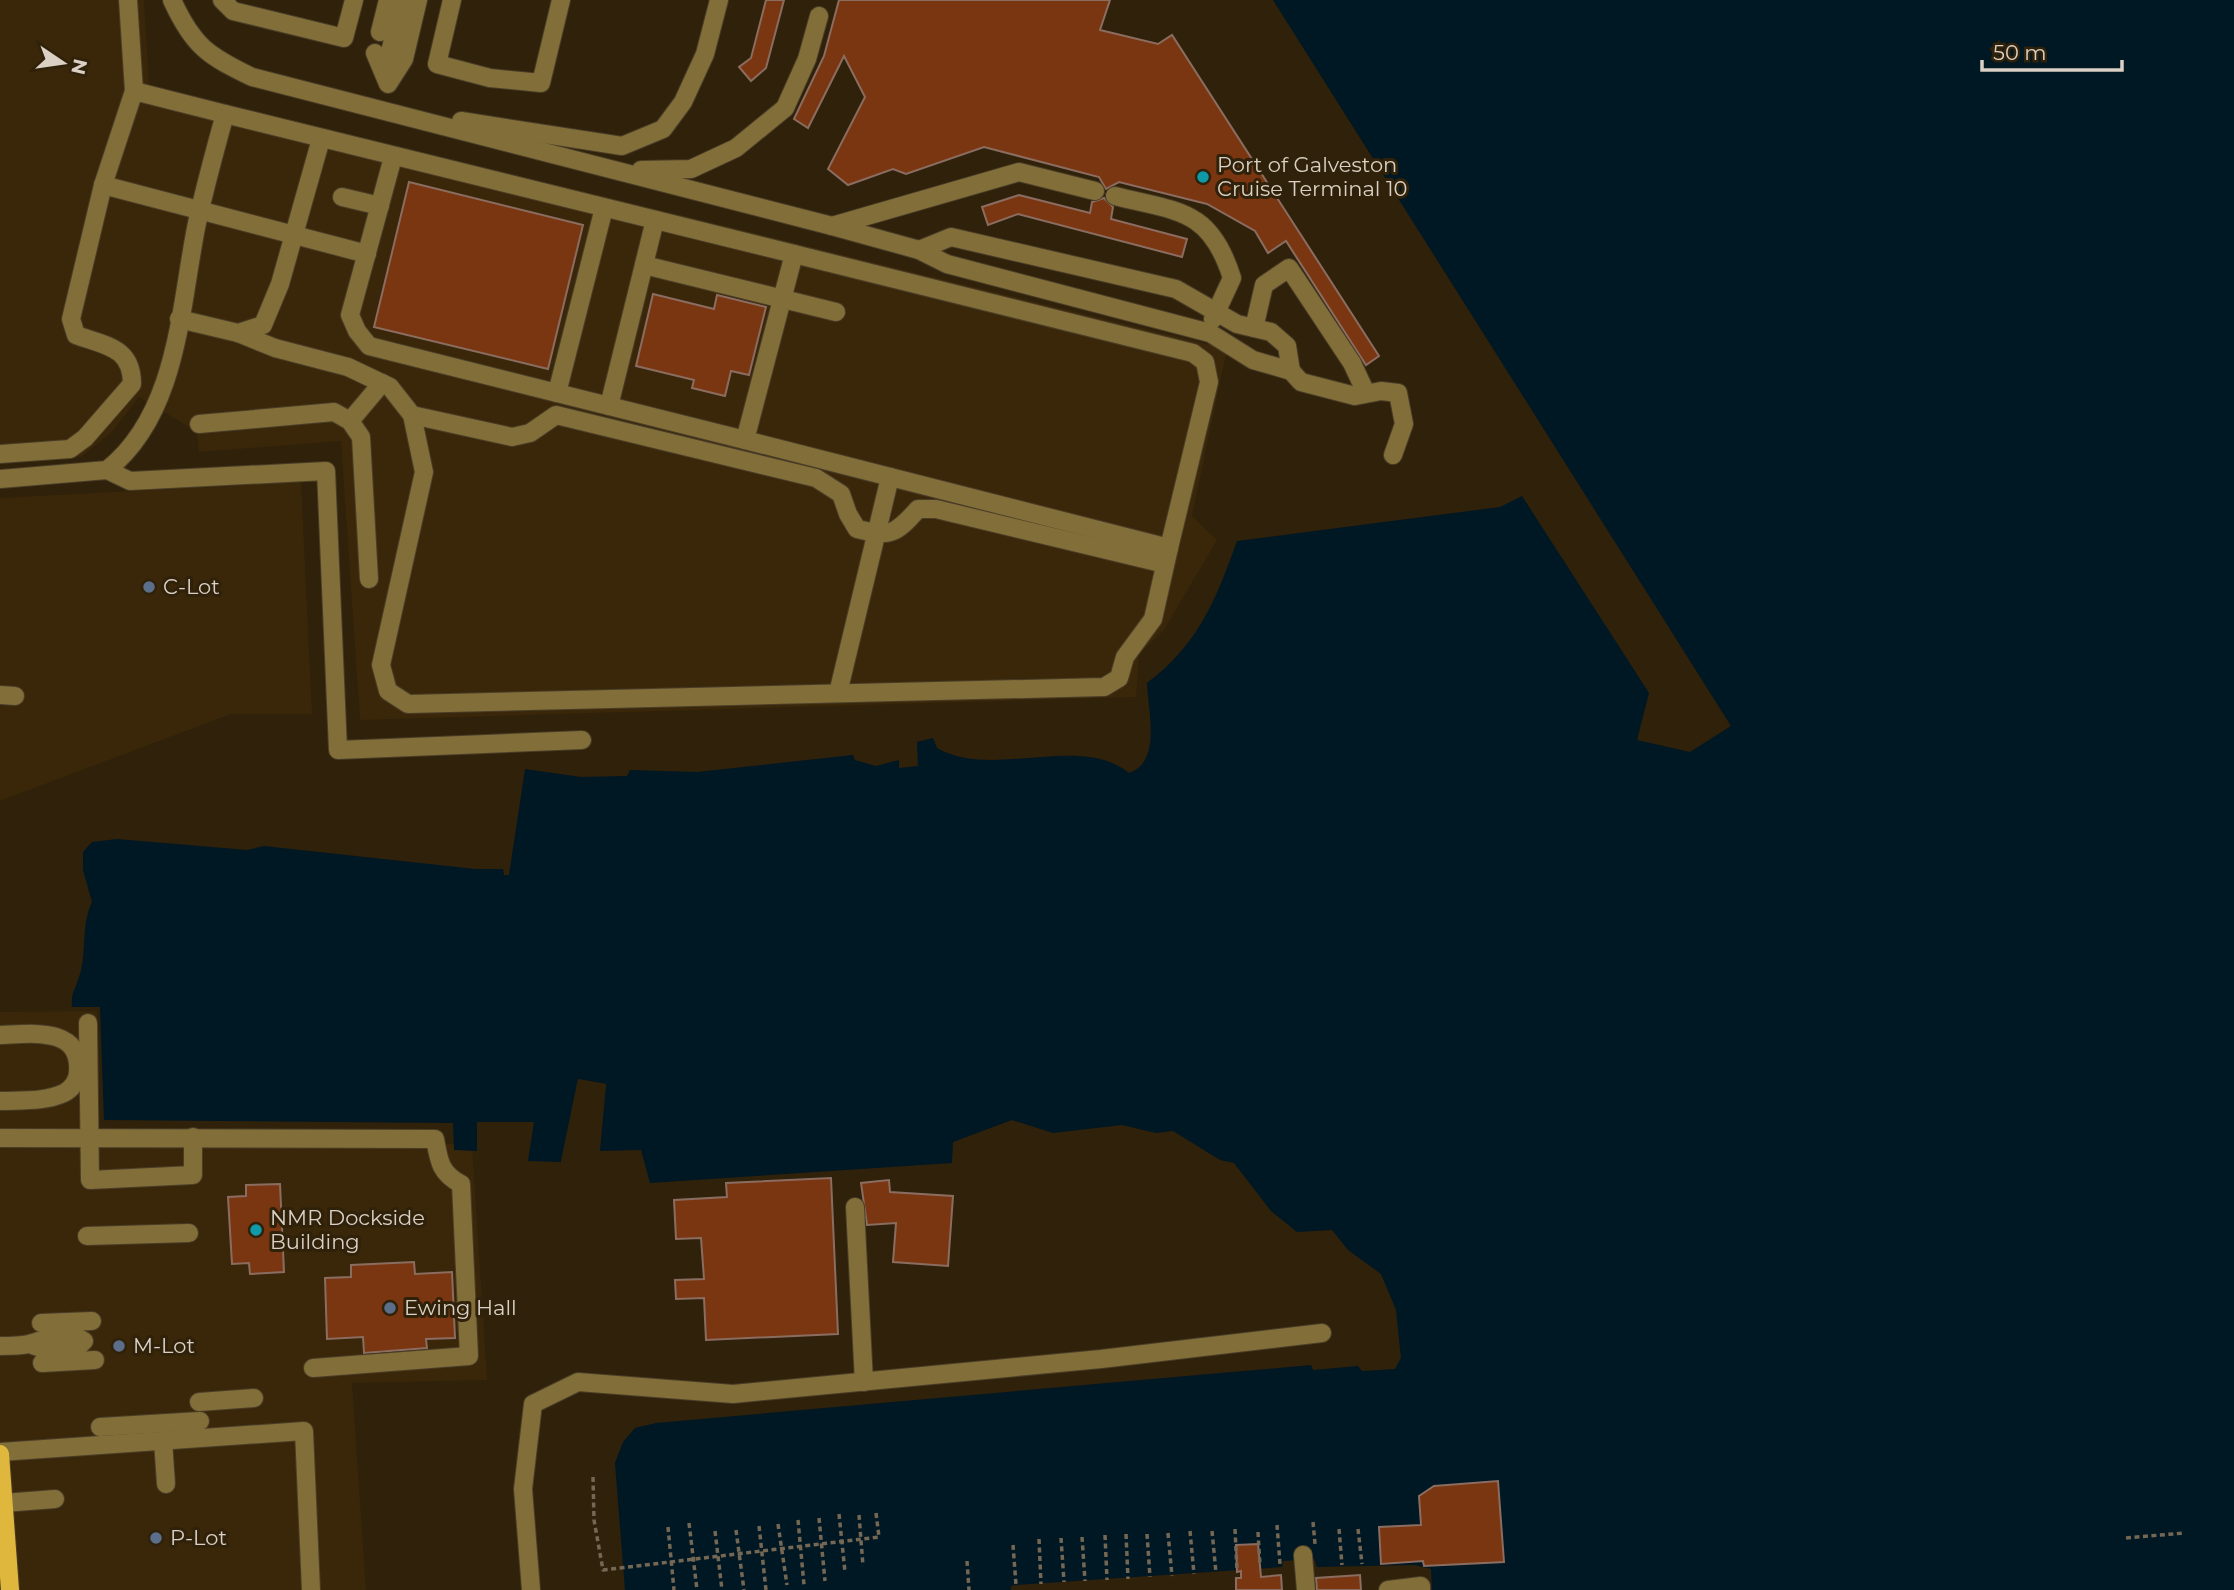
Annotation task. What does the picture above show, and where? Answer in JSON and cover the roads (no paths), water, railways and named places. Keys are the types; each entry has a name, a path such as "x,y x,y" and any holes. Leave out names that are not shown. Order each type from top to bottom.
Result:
{"main road":[{"path":"0,1453 10,1590"}],"street":[{"path":"0,454 70,449 85,438 132,384 132,368 124,354 76,335 71,319 103,185 134,90 128,0"},
{"path":"172,0 183,24 212,58 252,77 919,250 947,264 1210,333 1253,360 1291,370"},
{"path":"222,0 233,11 344,38 354,0"},
{"path":"380,32 388,0"},
{"path":"391,78 389,56 403,0"},
{"path":"381,110 391,78 404,59 418,0"},
{"path":"452,0 437,64 490,78 541,83 561,0"},
{"path":"428,122 460,121 622,146 663,129 683,103 705,54 719,0"},
{"path":"614,170 691,169 736,148 785,108 807,59 822,7"},
{"path":"375,53 391,78"},
{"path":"134,90 393,157 1194,353 1205,362 1209,382 1153,619 1125,657 1119,678 1104,687 408,704 388,691 381,665 424,472 412,415 390,387 348,367 275,348 238,333 179,319"},
{"path":"107,470 134,442 156,404 172,361 200,210 225,114"},
{"path":"238,333 263,325 280,284 321,139"},
{"path":"393,157 350,315 357,331 369,346 890,477 1167,556"},
{"path":"832,226 1020,172 1095,191"},
{"path":"103,185 367,254"},
{"path":"1115,196 1194,216 1224,251 1232,278 1214,310 1210,333"},
{"path":"342,197 380,206"},
{"path":"557,393 604,208"},
{"path":"609,406 655,220"},
{"path":"919,250 951,237 1176,289 1237,324 1271,332 1287,346 1291,370 1301,382 1355,396 1381,391 1398,393 1404,424 1392,455"},
{"path":"745,440 794,254"},
{"path":"644,265 836,312"},
{"path":"1254,328 1264,285 1289,268 1352,363 1366,393"},
{"path":"350,421 382,383"},
{"path":"199,424 334,412 350,421 360,437 369,579"},
{"path":"412,415 512,437 530,433 556,415 816,478 841,494 848,514 857,528 884,535 901,528 918,509 936,509 1167,556"},
{"path":"0,479 107,470 130,481 326,471 338,750 582,740"},
{"path":"838,693 890,477"},
{"path":"88,1023 90,1180 193,1175 193,1137"},
{"path":"0,1035 54,1035 74,1047 79,1062 78,1078 68,1092 52,1098 0,1101"},
{"path":"0,1138 90,1136 435,1139 441,1169 447,1177 461,1184 469,1356 313,1368"},
{"path":"855,1207 864,1382"},
{"path":"87,1236 189,1233"},
{"path":"41,1323 92,1321"},
{"path":"531,1590 523,1489 533,1404 578,1382 733,1394 1101,1359 1322,1333"},
{"path":"0,1346 30,1344"},
{"path":"42,1363 95,1360"},
{"path":"199,1402 254,1398"},
{"path":"100,1427 200,1421"},
{"path":"0,1453 304,1431 311,1590"},
{"path":"163,1441 166,1484"},
{"path":"4,1503 55,1499"},
{"path":"1303,1555 1306,1590"},
{"path":"1388,1590 1421,1586 1421,1590"}],"water":[{"path":"1273,0 2234,0 2234,1590 1432,1590 1431,1569 1415,1565 1317,1567 1314,1559 1283,1561 1282,1567 1016,1585 1011,1586 1011,1590 625,1590 615,1463 623,1442 635,1428 656,1423 1311,1365 1313,1370 1358,1366 1362,1371 1395,1369 1401,1358 1396,1310 1381,1274 1348,1250 1332,1230 1297,1232 1271,1211 1234,1163 1220,1160 1173,1131 1156,1133 1122,1125 1053,1133 1012,1120 953,1142 952,1163 650,1183 641,1150 600,1151 606,1084 578,1079 561,1162 528,1161 534,1122 477,1122 477,1151 454,1150 453,1123 104,1120 100,1007 72,1007 73,993 83,961 86,921 92,902 83,870 83,852 92,842 117,839 247,850 264,846 475,869 503,869 504,875 509,875 525,769 581,777 627,776 630,770 697,772 853,755 855,760 876,766 899,760 899,768 918,766 917,742 933,738 937,748 959,757 984,760 1086,757 1109,762 1129,773 1139,767 1146,758 1149,747 1151,734 1147,683 1180,653 1203,620 1237,541 1500,507 1522,496 1649,693 1637,740 1690,752 1731,726"}],"place":[{"name":"Port of Galveston Cruise Terminal 10","path":"1203,177"},
{"name":"C-Lot","path":"149,587"},
{"name":"NMR Dockside Building","path":"256,1230"},
{"name":"Ewing Hall","path":"390,1308"},
{"name":"M-Lot","path":"119,1346"},
{"name":"P-Lot","path":"156,1538"}]}
